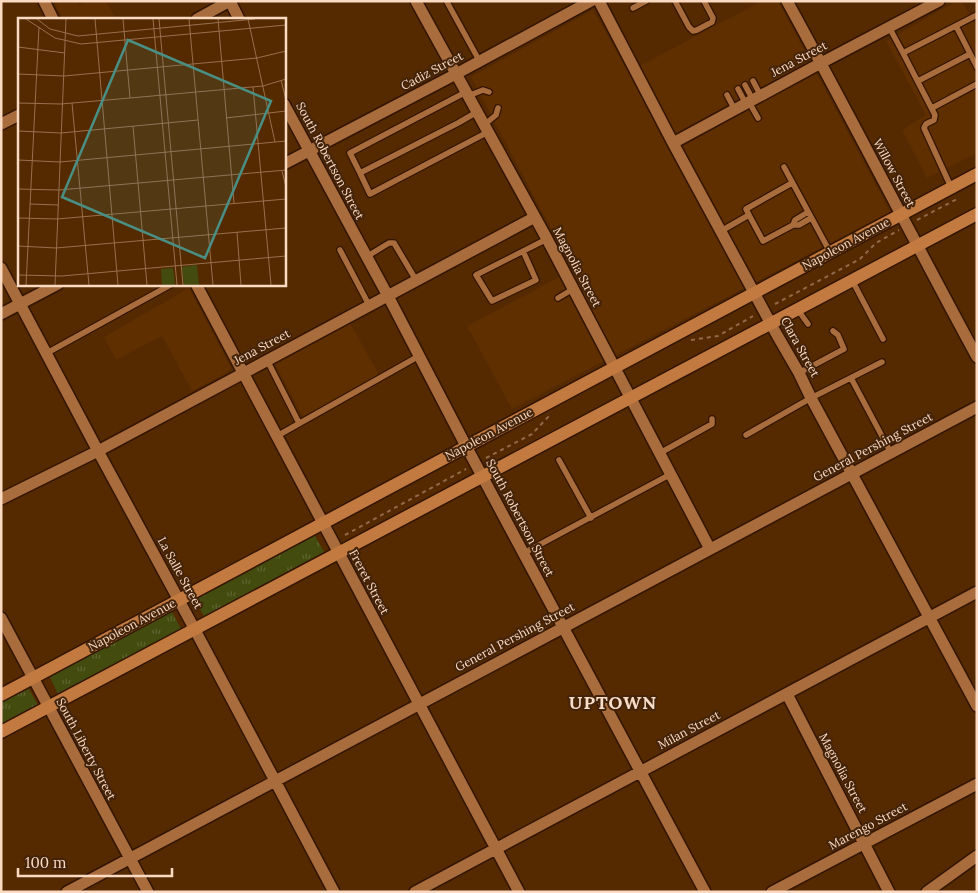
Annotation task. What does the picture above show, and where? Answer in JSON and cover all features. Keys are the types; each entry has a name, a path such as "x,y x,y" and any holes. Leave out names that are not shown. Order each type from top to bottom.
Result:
{"main road":[{"name":"Napoleon Avenue","path":"1,695 900,215 955,192 977,174"},
{"path":"1,732 977,214"}],"street":[{"path":"44,1 52,18"},
{"path":"200,18 230,1 238,18"},
{"name":"Magnolia Street","path":"416,1 535,217 710,549"},
{"name":"Cadiz Street","path":"285,163 480,62 592,1"},
{"name":"Clara Street","path":"599,1 673,143 799,373 977,706"},
{"name":"Willow Street","path":"787,1 977,357"},
{"name":"Jena Street","path":"673,143 939,1"},
{"name":"South Robertson Street","path":"285,106 705,892"},
{"path":"1,124 18,116"},
{"name":"Jena Street","path":"1,499 98,450 535,217"},
{"name":"La Salle Street","path":"1,268 334,892"},
{"path":"1,314 56,285"},
{"name":"Freret Street","path":"197,285 519,892"},
{"name":"General Pershing Street","path":"67,892 977,407"},
{"name":"Milan Street","path":"414,892 977,592"},
{"name":"South Liberty Street","path":"1,618 148,892"},
{"name":"Magnolia Street","path":"786,694 889,892"},
{"name":"Marengo Street","path":"772,892 977,784"},
{"path":"927,892 977,856"}],"lane":[{"path":"633,8 646,1"},
{"path":"675,1 693,31 712,22 713,18 704,1"},
{"path":"447,2 480,62"},
{"path":"903,53 977,15"},
{"path":"956,26 977,68"},
{"path":"889,28 935,115 934,120 926,124 924,128 955,192"},
{"path":"918,81 970,54"},
{"path":"752,100 753,81"},
{"path":"932,108 977,84"},
{"path":"746,85 758,118"},
{"path":"738,89 752,100"},
{"path":"489,92 483,90 467,94 350,153 370,194 486,128 496,115 498,108"},
{"path":"727,95 735,110"},
{"path":"360,173 477,112"},
{"path":"784,167 830,252"},
{"path":"792,183 746,209 749,215 763,241 793,225 799,225 809,216"},
{"path":"721,231 749,215"},
{"path":"523,251 536,280 492,301 476,275 546,239"},
{"path":"366,257 389,243 394,243 416,280"},
{"path":"340,250 370,305"},
{"path":"852,280 883,339"},
{"path":"47,353 170,285"},
{"path":"558,298 573,289"},
{"path":"798,310 808,324"},
{"path":"799,373 844,349 838,335 833,331"},
{"path":"277,436 419,356"},
{"path":"267,360 300,423"},
{"path":"746,435 811,398 882,362"},
{"path":"851,378 891,453"},
{"path":"660,453 712,424 712,419"},
{"path":"559,460 590,518"},
{"path":"524,553 670,474"}],"path":[{"path":"916,221 955,192"},
{"path":"775,304 860,259 876,243 898,230"},
{"path":"690,340 718,336 753,316"},
{"path":"486,458 532,434 554,411"},
{"path":"345,534 469,468"}],"shaded area":[{"path":"54,1 77,1 80,5 87,1 106,1 115,18 62,18"},
{"path":"762,1 778,1 890,212 512,409 467,326 573,270 471,77 593,10 628,72"},
{"path":"957,1 962,1 977,28 977,153 927,178 902,130 926,115 886,41"},
{"path":"189,288 230,366 228,372 192,391 162,336 116,360 104,337"},
{"path":"350,323 379,375 303,417 274,362"}],"green space":[{"path":"314,534 324,552 204,616 194,598"},
{"path":"171,610 181,629 58,694 49,675"},
{"path":"27,686 38,705 1,724 1,700"}],"district":[{"name":"UPTOWN","path":"613,703"}]}
